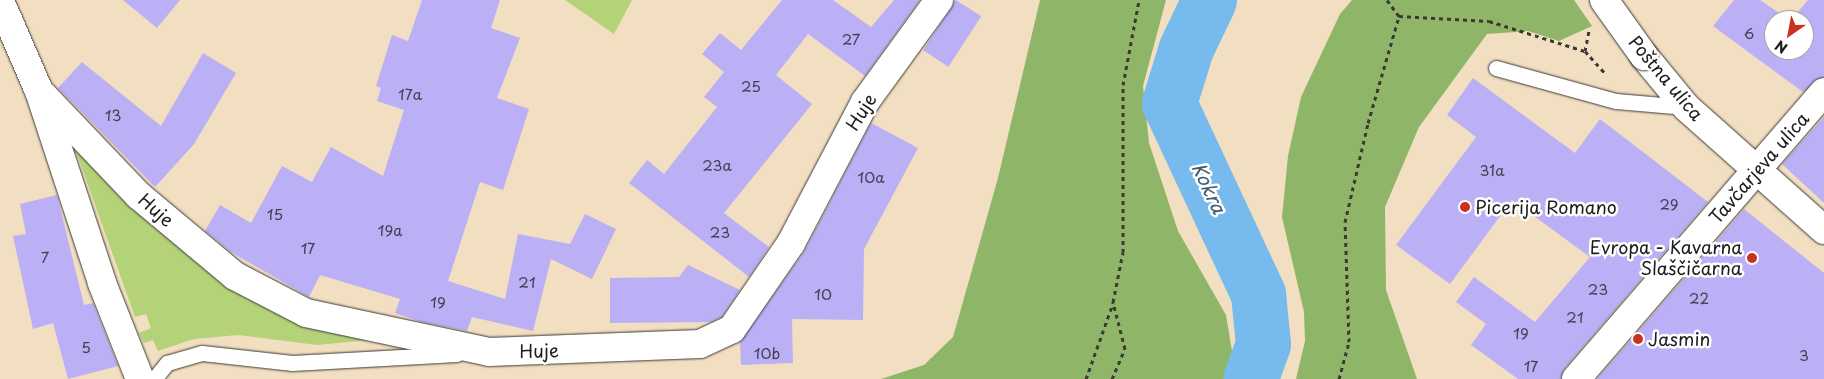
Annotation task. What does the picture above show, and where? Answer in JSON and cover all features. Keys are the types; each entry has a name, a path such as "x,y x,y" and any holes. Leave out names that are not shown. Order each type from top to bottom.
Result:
{"street":[{"name":"Huje","path":"40,91 138,195 235,276 306,313 489,352 700,344 732,329 791,243 865,102 939,0"},
{"name":"Poštna ulica","path":"1604,0 1644,56 1686,107 1824,230"},
{"name":"Huje","path":"0,2 40,91 102,283 140,379"},
{"name":"Tavčarjeva ulica","path":"1576,379 1758,172 1824,92"}],"lane":[{"path":"1496,68 1616,101 1628,99 1686,107"},
{"path":"154,379 167,363 202,353 292,363 489,352"}],"path":[{"path":"1086,379 1113,302 1123,252 1122,85 1138,0"},
{"path":"1387,0 1398,15 1489,21 1585,51 1628,99"},
{"path":"1340,379 1349,342 1345,222 1368,123 1398,15"},
{"path":"1112,379 1125,349 1113,302"}],"green space":[{"path":"565,0 632,0 614,34"},
{"path":"1040,0 1166,0 1143,86 1149,143 1178,231 1226,315 1232,351 1225,379 881,379 924,365 953,337 998,178"},
{"path":"1352,0 1574,0 1592,26 1559,41 1528,31 1487,34 1419,127 1385,207 1386,290 1417,379 1296,379 1305,341 1304,312 1282,217 1288,156 1301,97 1340,14"},
{"path":"72,140 159,228 370,340 317,345 238,335 194,339 158,351 153,340 144,343 139,333 151,328 146,314 135,317"}],"building":[{"path":"123,0 180,0 157,28"},
{"path":"422,0 500,0 491,28 520,38 497,98 529,109 503,190 480,182 448,281 505,299 518,234 570,244 585,214 616,229 592,279 551,259 533,331 472,317 467,331 421,322 395,313 400,299 320,275 309,297 231,252 205,231 220,205 251,223 282,166 312,182 331,147 383,176 404,110 377,101 381,88 376,86 392,35 408,41"},
{"path":"782,0 833,0 871,27 894,0 920,0 865,76 808,34 776,75 812,104 724,213 769,247 749,277 629,183 647,160 664,174 717,107 704,97 724,72 702,54 720,33 741,50"},
{"path":"956,0 981,16 948,67 923,50"},
{"path":"1734,0 1760,0 1774,10 1764,10 1764,60 1814,60 1814,10 1800,10 1808,0 1824,0 1824,77 1803,92 1713,26"},
{"path":"203,53 236,73 194,144 155,187 58,88 82,62 161,126"},
{"path":"1473,78 1575,153 1600,119 1708,202 1564,369 1561,379 1518,379 1471,345 1486,324 1456,302 1474,277 1535,322 1590,257 1512,200 1450,284 1396,245 1476,137 1447,115"},
{"path":"1824,117 1824,203 1782,164"},
{"path":"871,123 918,148 864,249 863,320 792,319 793,363 741,365 740,342 804,252"},
{"path":"57,195 84,305 93,303 118,366 68,379 53,323 33,329 13,236 26,234 20,204"},
{"path":"1744,209 1824,273 1824,379 1597,379"},
{"path":"688,265 740,290 722,317 711,322 610,323 610,278 679,277"}],"waterway":[{"name":"Kokra","path":"1209,0 1186,48 1169,103 1258,294 1263,344 1250,379"}],"place":[{"name":"Picerija Romano","path":"1465,207"},
{"name":"Evropa - Kavarna Slaščičarna","path":"1752,258"},
{"name":"Jasmin","path":"1638,339"}]}
